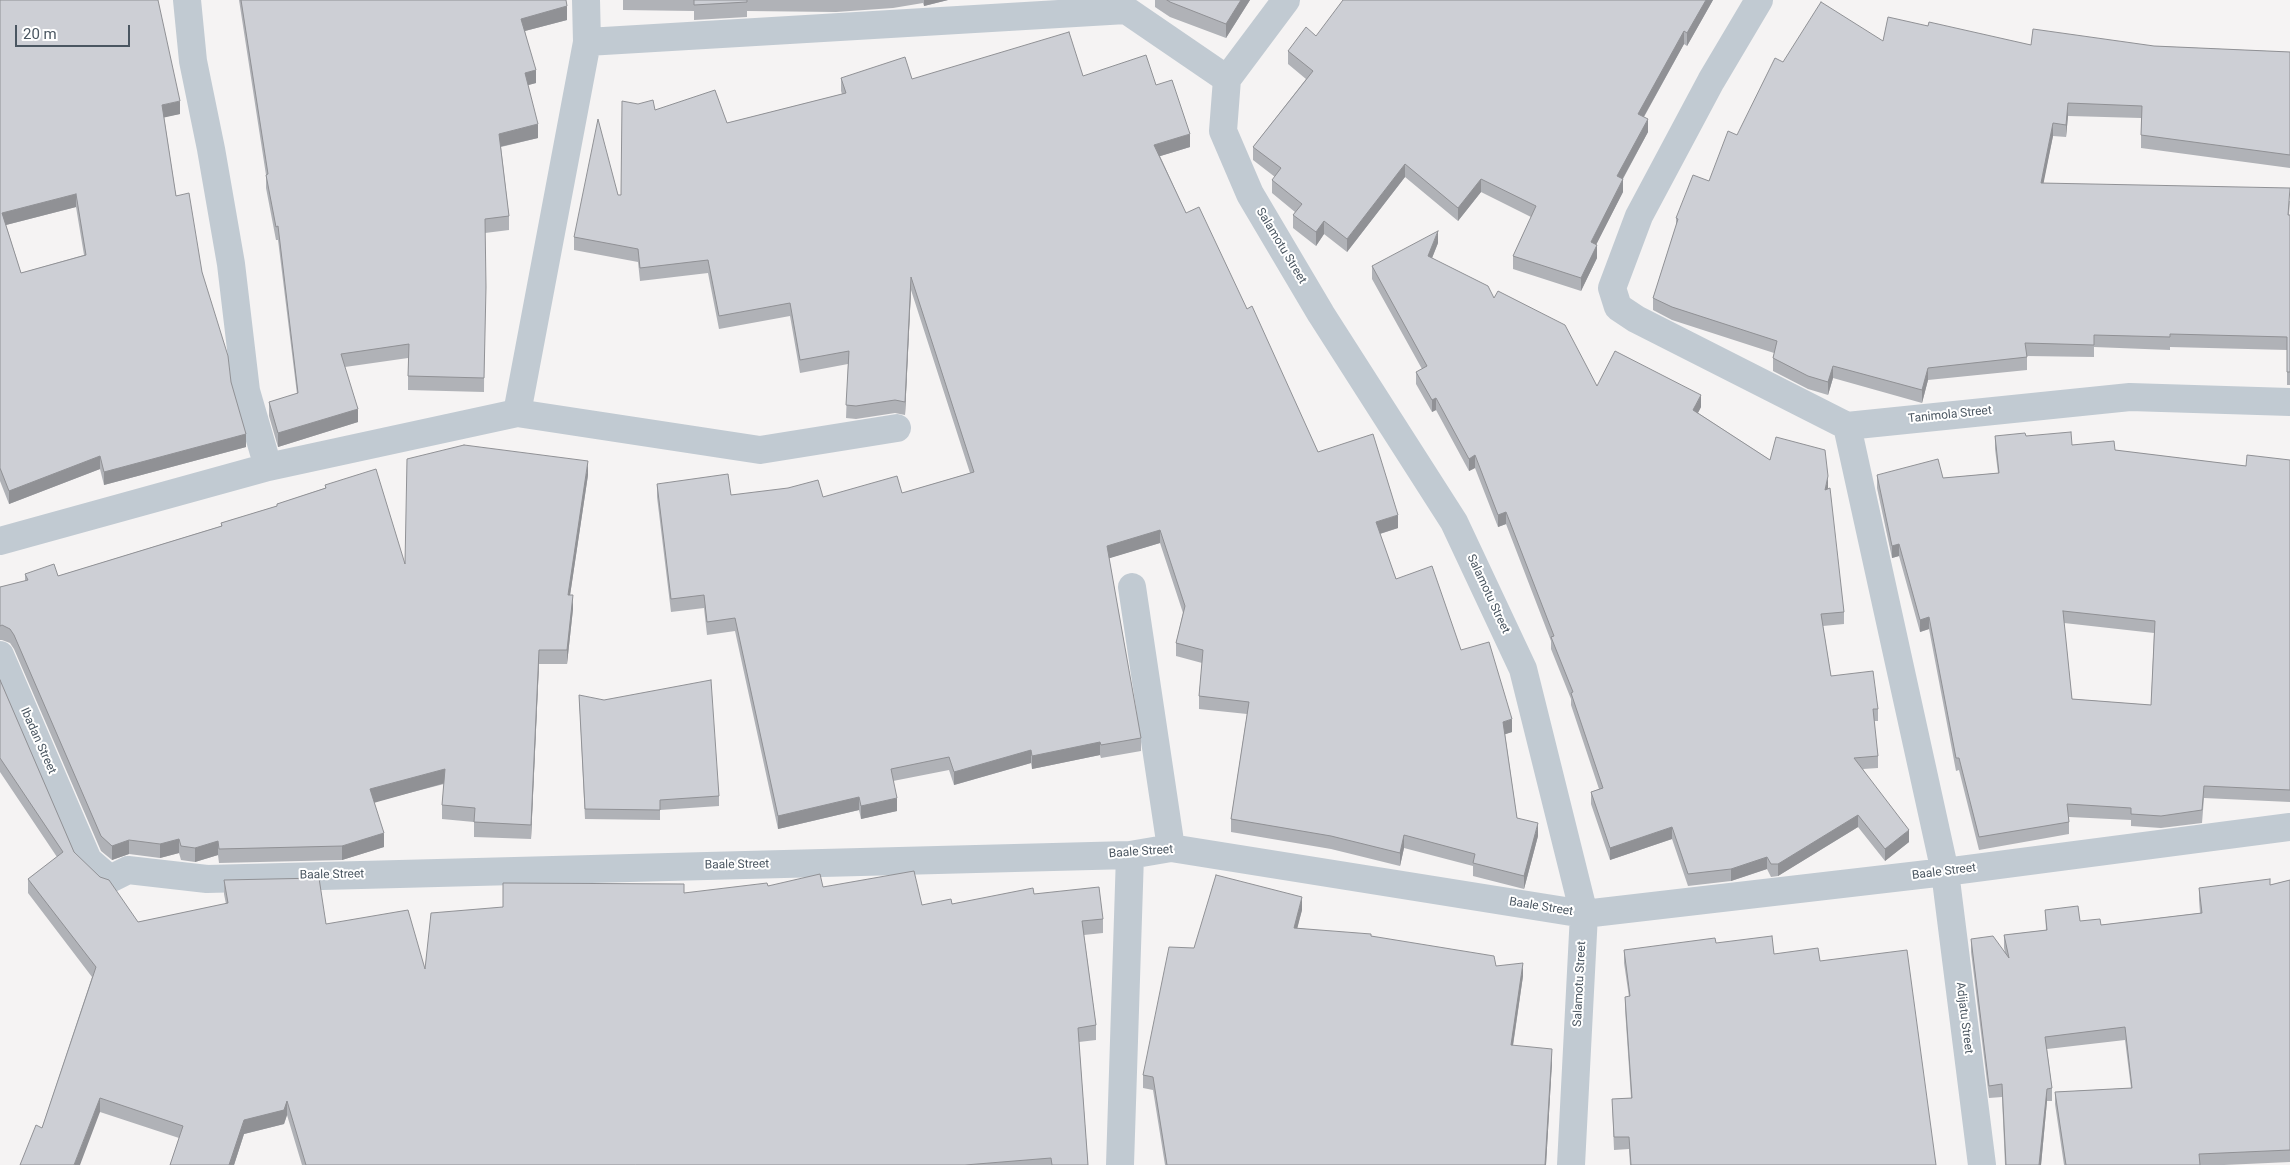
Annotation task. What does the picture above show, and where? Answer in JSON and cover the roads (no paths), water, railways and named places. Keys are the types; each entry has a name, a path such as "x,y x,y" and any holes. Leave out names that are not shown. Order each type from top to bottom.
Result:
{"street":[{"path":"187,0 193,62 231,264 246,391 268,467"},
{"path":"517,413 586,42 586,0"},
{"path":"586,42 1126,10 1227,79 1286,0"},
{"path":"1759,0 1711,81 1639,216 1612,288 1618,307 1636,319 1847,426"},
{"name":"Salamotu Street","path":"1227,79 1223,131 1250,194 1322,314 1454,522 1523,668 1584,914 1571,1165"},
{"name":"Tanimola Street","path":"1847,426 2130,397 2290,402"},
{"path":"0,541 268,467 517,413 760,450 897,428"},
{"name":"Adijatu Street","path":"1847,426 1945,872 1982,1165"},
{"path":"1132,587 1171,848"},
{"name":"Ibadan Street","path":"0,655 75,826"},
{"name":"Baale Street","path":"75,826 88,860 110,878 128,870 207,879 1130,855 1171,848 1584,914 1945,872 2290,827"},
{"path":"1120,1165 1130,855"}]}
